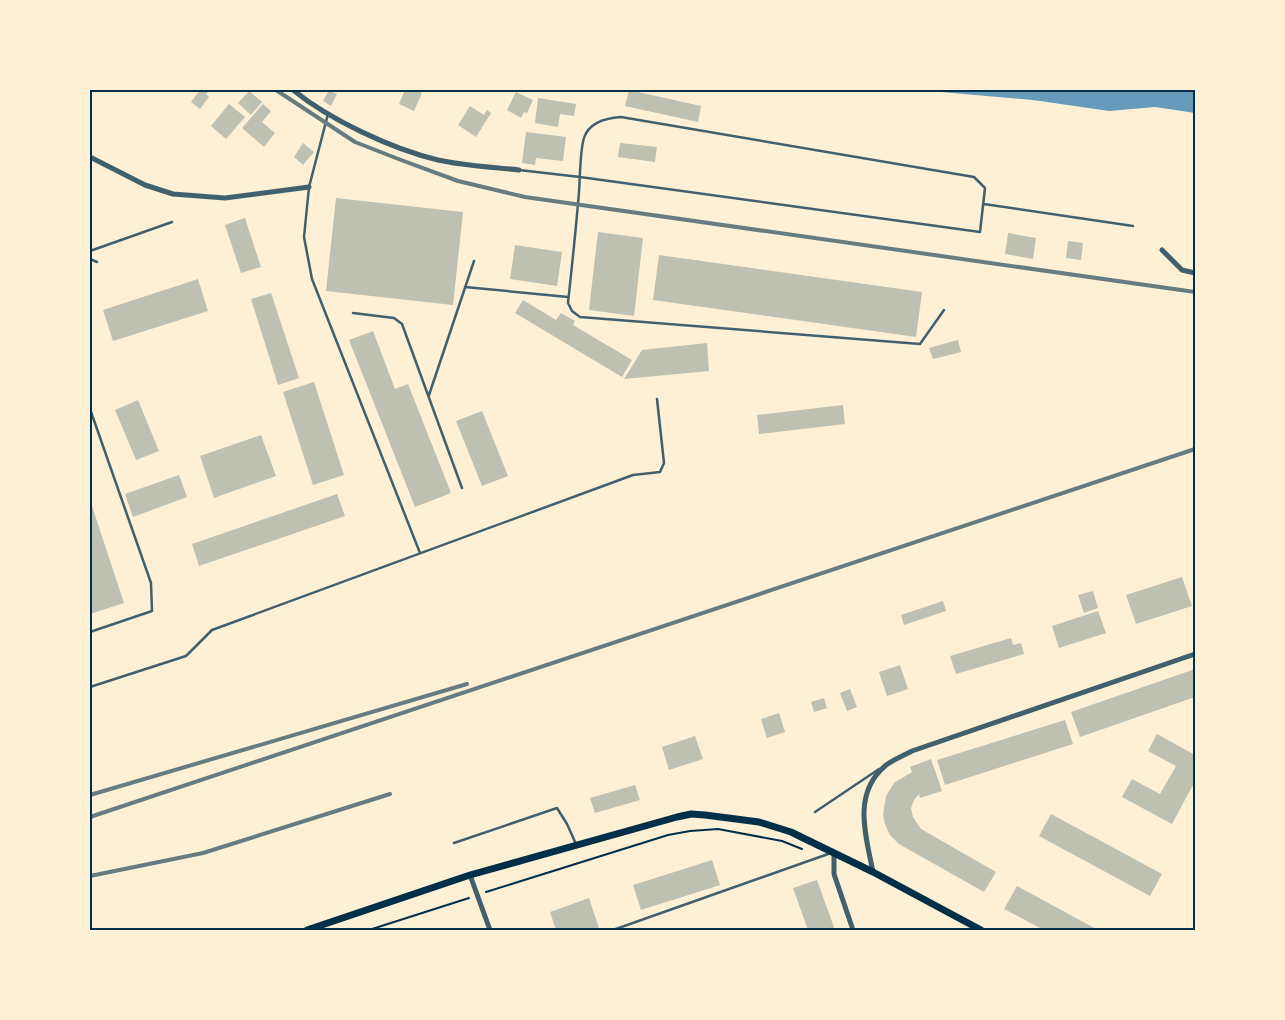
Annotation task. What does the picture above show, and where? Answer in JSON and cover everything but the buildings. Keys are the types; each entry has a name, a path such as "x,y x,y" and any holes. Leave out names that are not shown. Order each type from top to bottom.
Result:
{"main road":[{"path":"307,930 470,875 691,814 768,824 791,832 873,872 981,930"}],"street":[{"path":"293,90 328,114 379,140 437,160 519,170"},
{"path":"90,157 145,184 173,194 225,198 309,187"},
{"path":"1162,250 1182,270 1195,273"},
{"path":"873,872 864,827 864,804 870,784 885,766 912,751 1195,654"},
{"path":"834,852 834,874 853,930"},
{"path":"470,875 490,930"}],"lane":[{"path":"328,114 309,187 304,237 312,279 420,553"},
{"path":"519,170 580,177 980,232 986,188 974,177 621,116 598,122 589,130 584,138 580,177 569,297 568,302 572,311 580,317 920,344 944,310"},
{"path":"984,204 1134,226"},
{"path":"90,251 172,222"},
{"path":"90,259 97,262"},
{"path":"428,396 474,261"},
{"path":"465,287 569,297"},
{"path":"353,313 394,318 402,324 462,488"},
{"path":"90,687 186,656 212,630 633,475 660,472 664,463 657,399"},
{"path":"90,409 151,583 152,611 90,632"},
{"path":"815,812 885,766"},
{"path":"454,843 557,808 567,824 576,845"},
{"path":"613,930 834,852"}],"path":[{"path":"369,930 668,835 690,831 718,829 782,841 821,857"}],"water":[{"path":"918,90 1195,90 1195,113 1155,107 1109,111 1033,100"}],"railway":[{"path":"276,90 355,142 458,181 525,197 1195,292"},
{"path":"90,817 1195,449"},
{"path":"90,795 467,684"},
{"path":"90,876 203,853 390,794"}]}
